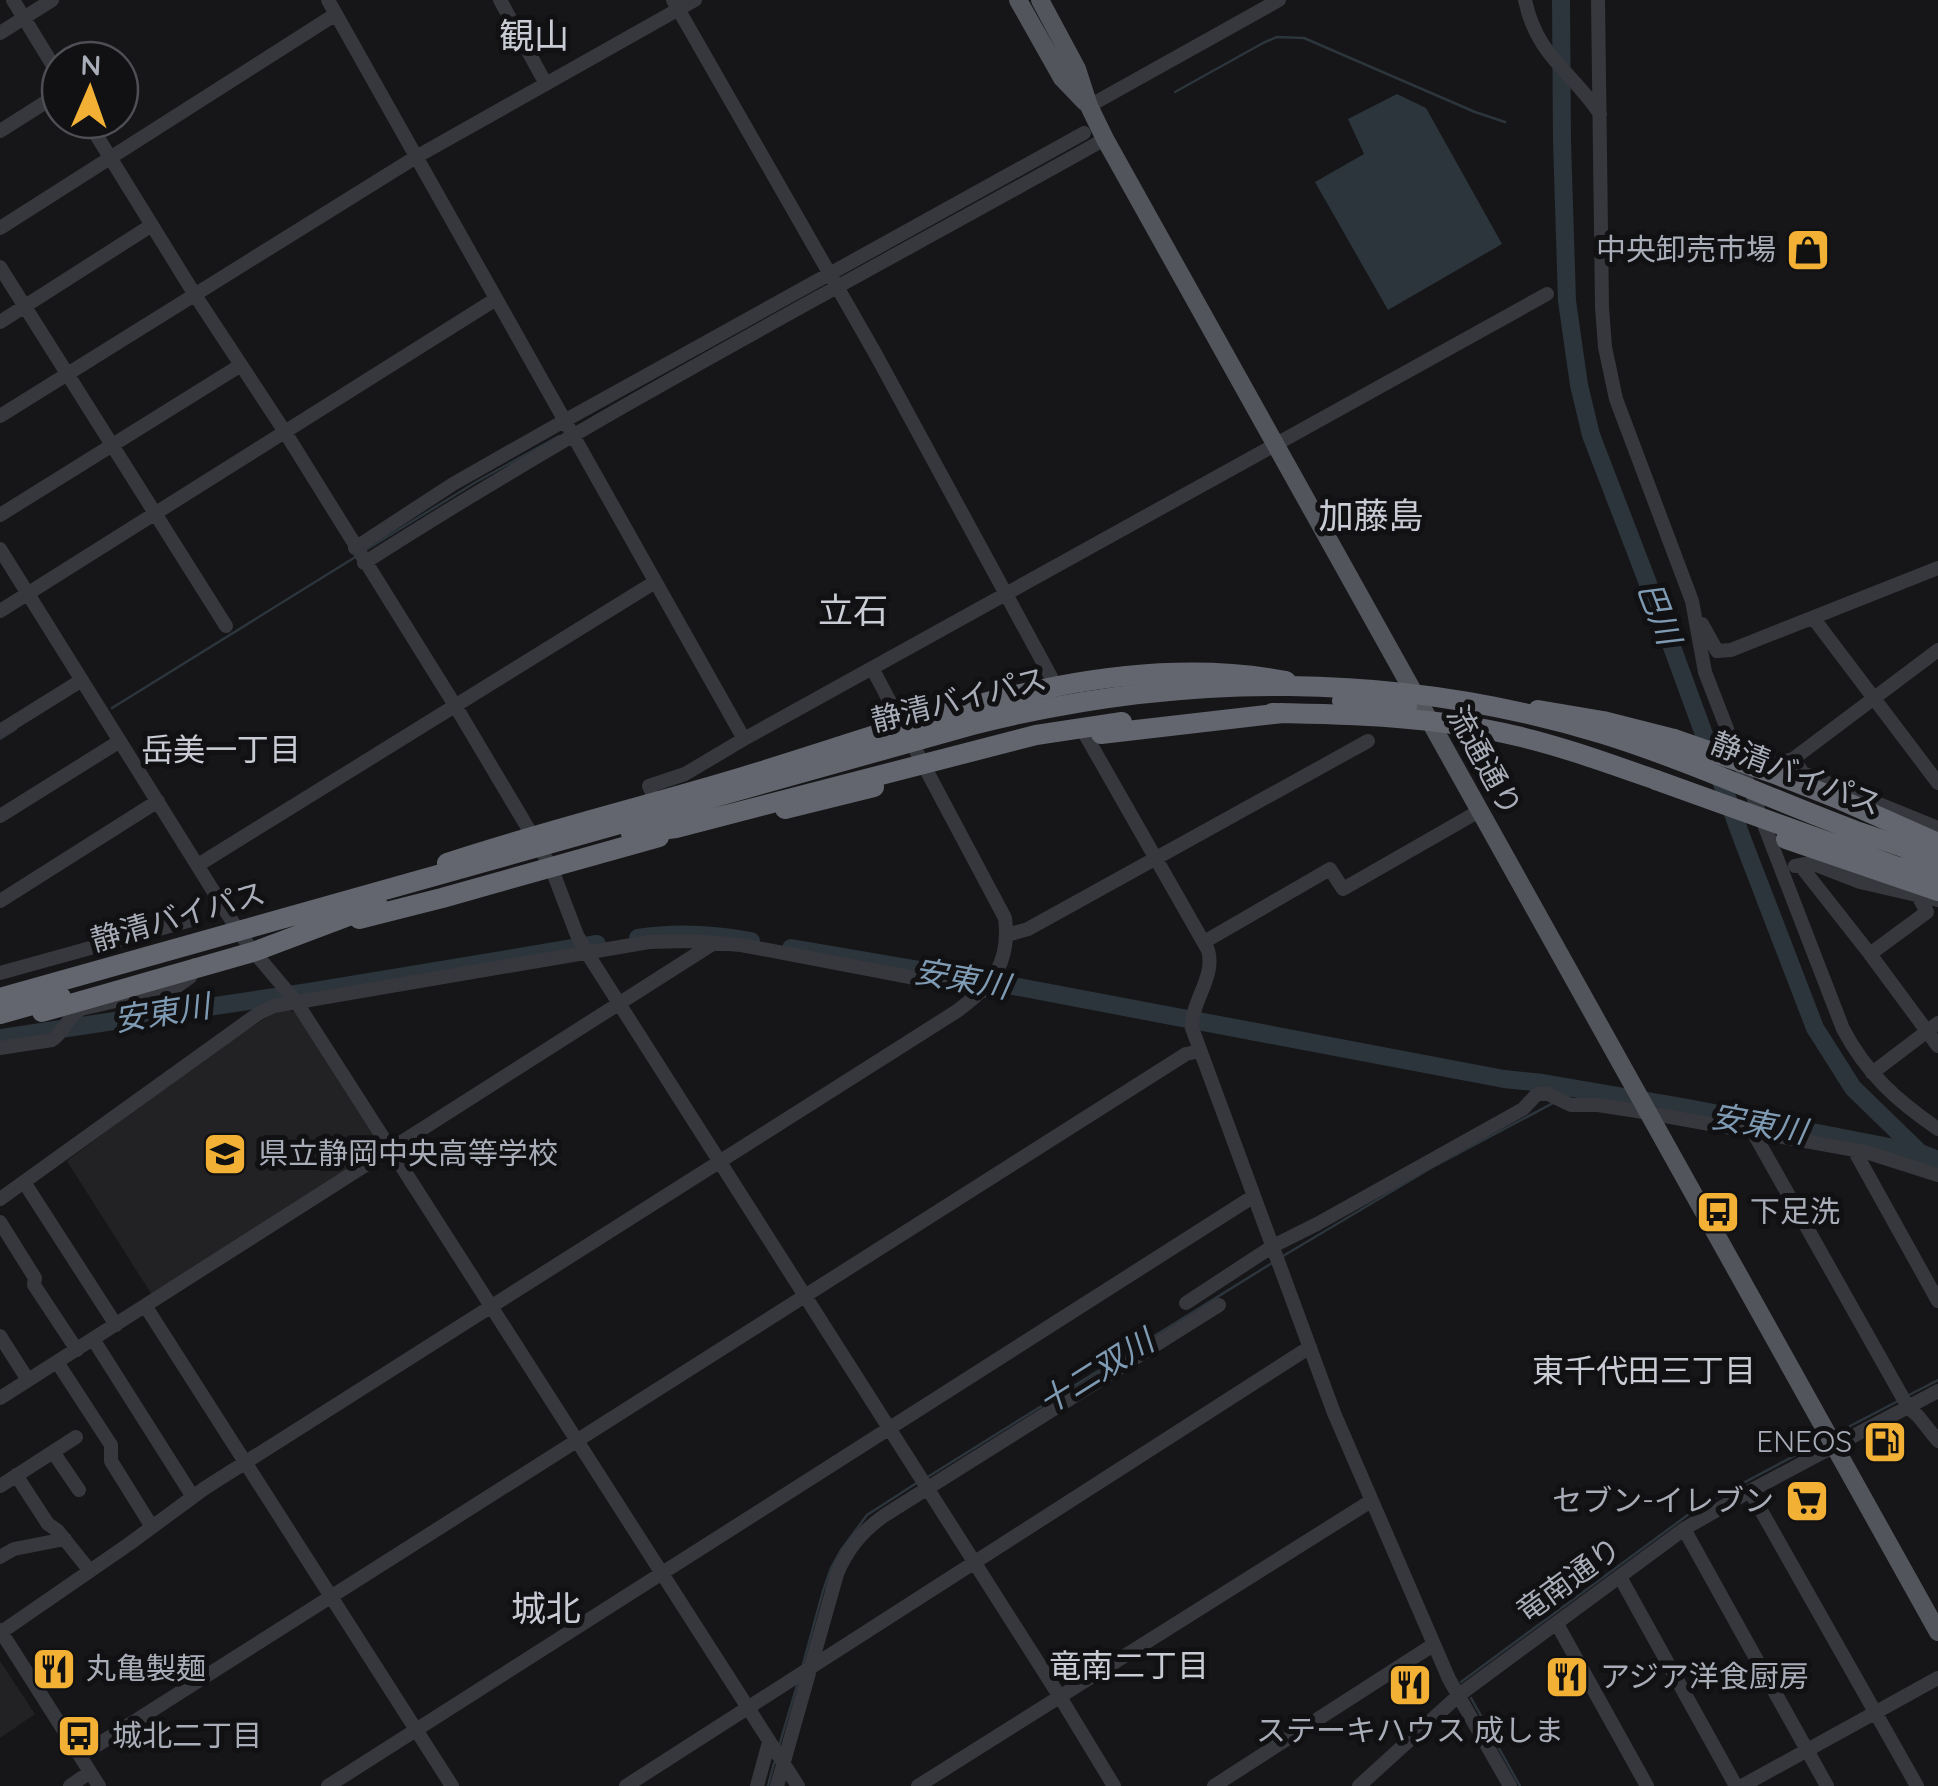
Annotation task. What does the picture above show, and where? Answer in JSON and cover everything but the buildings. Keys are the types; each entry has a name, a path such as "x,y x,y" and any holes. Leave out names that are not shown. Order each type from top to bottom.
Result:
{"highway":[{"path":"0,1013 197,959 320,905 532,835 656,802 966,708 1120,677 1180,671 1252,674 1293,682"},
{"path":"720,795 836,751 1030,701 1212,681 1293,682 1413,690 1604,720 1775,774 1938,843"},
{"name":"静清バイパス","path":"0,998 972,725 1081,701 1216,686 1329,686 1424,695 1546,718 1664,754 1858,831 1938,856"},
{"name":"静清バイパス","path":"0,1013 975,738 1099,711 1184,701 1293,698 1381,703 1482,718 1584,742 1680,774 1938,873"},
{"path":"0,998 157,952 442,898 677,832 829,799 1029,746 1283,713"},
{"path":"631,834 676,828 1036,735 1122,722 1283,713 1431,721 1516,736 1656,780 1894,866 1938,873"},
{"path":"1675,743 1938,856"},
{"path":"1656,780 1786,838 1928,893"},
{"path":"3,977 392,880 447,872"},
{"path":"0,1024 256,951 378,906"}],"main road":[{"path":"1018,0 1062,78 1089,106"},
{"path":"1040,0 1077,69 1089,106"},
{"name":"流通通り","path":"1089,106 1938,1632"}],"street":[{"path":"13,0 40,44"},
{"path":"0,33 52,0"},
{"path":"328,0 744,739"},
{"path":"500,0 546,84"},
{"path":"0,416 416,157 675,5 695,0"},
{"path":"1089,106 1280,0"},
{"path":"1526,0 1542,46 1600,115"},
{"path":"1598,0 1602,307 1610,378 1712,645 1722,652 1742,647 1938,568"},
{"path":"675,5 834,279 1057,688"},
{"path":"0,228 336,14"},
{"path":"0,131 40,106"},
{"path":"364,563 466,497 1084,133"},
{"path":"356,548 453,484 564,421 1106,139"},
{"path":"99,140 456,707 551,867 587,953 1114,1786"},
{"path":"0,322 152,225"},
{"path":"0,268 226,626"},
{"path":"656,802 648,786 685,774 1547,294"},
{"path":"0,610 496,299"},
{"path":"0,516 241,366"},
{"path":"0,548 243,937 297,1002 798,1786"},
{"path":"198,866 655,582"},
{"path":"1692,601 1705,672 1842,1029 1872,1073 1908,1108 1938,1129"},
{"path":"1814,619 1938,783"},
{"path":"1742,764 1767,766 1793,759 1938,650"},
{"path":"99,1786 0,1632 193,1496 957,1011 983,991 996,974 1006,950 1007,935 996,898 872,668"},
{"path":"0,731 82,680"},
{"path":"1086,736 1210,956 1210,966 1194,1006 1192,1028 1200,1051 1334,1413 1371,1502 1433,1645 1510,1786"},
{"path":"0,816 120,741"},
{"path":"1007,935 1028,929 1368,741"},
{"path":"1793,759 1803,773 1938,828"},
{"path":"0,901 158,801"},
{"path":"1204,942 1330,869 1343,889 1481,810"},
{"path":"1781,870 1811,862 1860,882 1928,893 1938,900"},
{"path":"1800,865 1933,1028 1938,1046"},
{"path":"1870,954 1927,912 1928,893"},
{"path":"0,956 3,977 195,919"},
{"path":"144,934 157,952"},
{"path":"0,1199 274,1006 649,942 690,940 983,991"},
{"path":"0,1398 714,943"},
{"path":"0,1048 52,1040 75,1012 176,987 190,977 197,959"},
{"path":"1872,1073 1933,1028"},
{"path":"80,1756 1186,1054 1200,1051"},
{"path":"1186,1304 1209,1287 1276,1253 1317,1224 1523,1109 1538,1094 1548,1094 1571,1105 1648,1111 1854,1150 1938,1175"},
{"path":"1753,1132 1908,1408 1938,1441"},
{"path":"1854,1150 1938,1299"},
{"path":"24,1182 116,1325"},
{"path":"328,1786 1254,1196"},
{"path":"0,1222 35,1278 34,1285 77,1350"},
{"path":"1204,1315 1209,1287"},
{"path":"777,1786 837,1574 844,1558 876,1522 1219,1304"},
{"path":"146,1307 452,1786"},
{"path":"0,1336 28,1380"},
{"path":"93,1340 193,1496"},
{"path":"626,1786 1310,1347"},
{"path":"57,1362 110,1446 110,1462 152,1527"},
{"name":"竜南通り","path":"1359,1786 1459,1696 1684,1530 1938,1391"},
{"path":"0,1486 76,1437"},
{"path":"53,1452 79,1490"},
{"path":"16,1475 48,1524 90,1571"},
{"path":"1750,1491 1917,1786"},
{"path":"918,1786 1371,1502"},
{"path":"1684,1530 1828,1786"},
{"path":"0,1557 14,1549 65,1539"},
{"path":"1620,1577 1739,1786 1938,1678"},
{"path":"1557,1624 1647,1786"},
{"path":"1214,1786 1433,1645"},
{"path":"757,1786 769,1742"},
{"path":"70,1786 90,1772"}],"shaded area":[{"path":"1397,94 1426,108 1502,244 1388,310 1315,182 1364,154 1348,119"},
{"name":"県立静岡中央高等学校","path":"275,1012 298,1013 384,1148 152,1295 67,1161 204,1058"},
{"path":"0,1661 35,1714 0,1738"}],"waterway":[{"name":"巴川","path":"1561,0 1567,301 1591,435 1815,1028 1853,1088 1920,1153 1938,1160"},
{"path":"1175,92 1277,37 1304,38 1505,122"},
{"path":"364,551 559,436"},
{"path":"112,708 357,556"},
{"path":"0,739 16,729"},
{"name":"安東川","path":"638,938 694,935 751,941"},
{"name":"安東川","path":"0,1038 597,944"},
{"name":"安東川","path":"791,948 1920,1153"},
{"name":"十二双川","path":"1566,1096 1579,1089"},
{"name":"十二双川","path":"1283,1256 1431,1168 1555,1102"},
{"name":"十二双川","path":"926,1478 1272,1263"},
{"path":"1909,1395 1938,1380"},
{"path":"1850,1426 1898,1401"},
{"path":"1461,1682 1700,1506 1811,1447"},
{"name":"十二双川","path":"803,1664 823,1591 841,1550 867,1515 915,1484"},
{"name":"十二双川","path":"779,1746 798,1682"},
{"path":"1471,1698 1520,1786"},
{"name":"十二双川","path":"768,1786 774,1763"}],"place":[{"name":"中央卸売市場","path":"1808,250"},
{"name":"県立静岡中央高等学校","path":"225,1154"},
{"name":"下足洗","path":"1718,1212"},
{"name":"ENEOS","path":"1885,1442"},
{"name":"セブン-イレブン","path":"1807,1501"},
{"name":"丸亀製麺","path":"54,1669"},
{"name":"アジア洋食厨房","path":"1567,1677"},
{"name":"ステーキハウス 成しま","path":"1410,1685"},
{"name":"城北二丁目","path":"79,1736"}],"district":[{"name":"観山","path":"534,36"},
{"name":"加藤島","path":"1371,516"},
{"name":"立石","path":"853,611"},
{"name":"岳美一丁目","path":"221,750"},
{"name":"東千代田三丁目","path":"1644,1371"},
{"name":"城北","path":"546,1609"},
{"name":"竜南二丁目","path":"1129,1666"}]}
